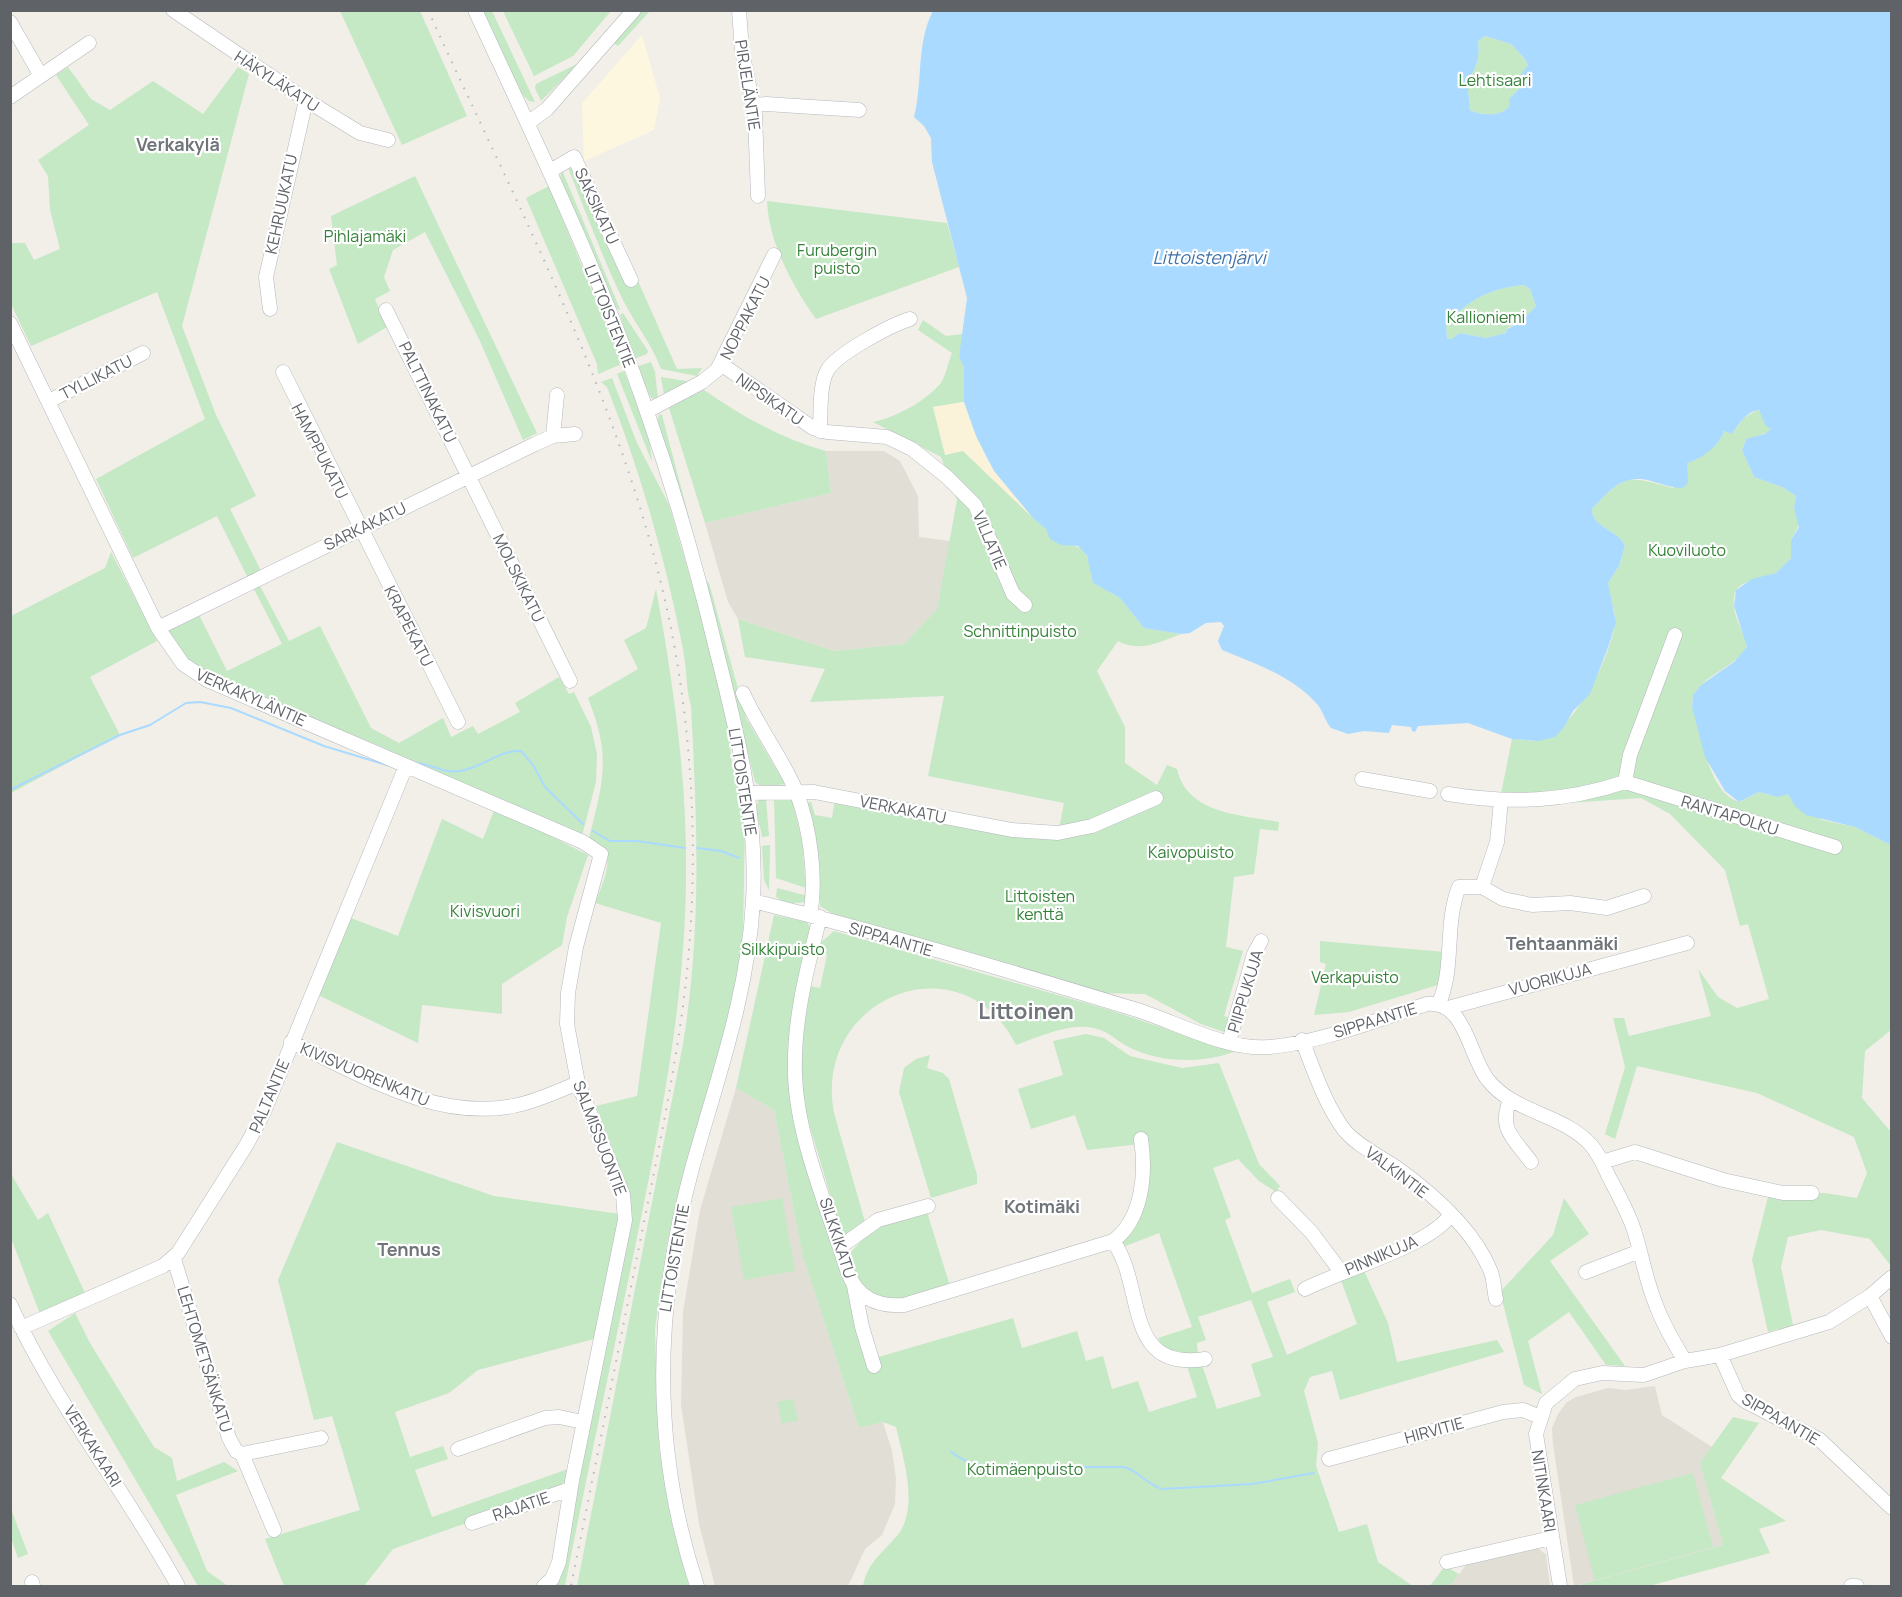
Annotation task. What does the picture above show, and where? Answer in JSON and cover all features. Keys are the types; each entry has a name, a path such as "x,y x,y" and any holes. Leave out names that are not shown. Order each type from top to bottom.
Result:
{"street":[{"name":"HÄKYLÄKATU","path":"173,10 306,100 360,133 387,140"},
{"name":"LITTOISTENTIE","path":"475,10 550,171 647,411 699,577 735,723 747,794 753,838 753,901 734,1029 681,1209 669,1273 663,1325 662,1415 665,1449 686,1552 697,1587"},
{"path":"528,123 547,109 634,10"},
{"name":"PIRJELÄNTIE","path":"739,10 742,51 753,105 758,196"},
{"path":"10,22 41,76"},
{"path":"10,96 89,43"},
{"name":"KEHRUUKATU","path":"270,309 266,277 306,100"},
{"path":"753,105 859,110"},
{"name":"SAKSIKATU","path":"550,171 574,157 631,280"},
{"name":"NOPPAKATU","path":"647,411 707,379 721,364 774,255"},
{"name":"PALTTINAKATU","path":"386,310 469,476"},
{"path":"820,431 824,381 829,367 881,331 910,319"},
{"name":"VERKAKYLÄNTIE","path":"10,324 158,628 177,657 199,676 593,846 602,856"},
{"name":"TYLLIKATU","path":"49,401 143,353"},
{"name":"NIPSIKATU","path":"721,364 800,421 820,431 887,437 912,449 921,457"},
{"name":"HAMPPUKATU","path":"283,372 360,529"},
{"path":"553,435 557,395"},
{"name":"SARKAKATU","path":"158,628 553,435 575,434"},
{"name":"VILLATIE","path":"921,457 947,477 975,505 1013,594 1025,605"},
{"name":"MOLSKIKATU","path":"469,476 570,681"},
{"name":"KRAPEKATU","path":"360,529 458,722"},
{"path":"1448,794 1501,801 1566,798 1588,794 1625,782 1630,755 1675,635"},
{"name":"SILKKIKATU","path":"743,693 755,721 796,792 813,865 815,916 800,1008 795,1076 805,1133 854,1286 863,1296 874,1302 904,1305 1113,1241"},
{"name":"PALTANTIE","path":"174,1259 255,1130 406,766"},
{"path":"1362,779 1430,791"},
{"name":"RANTAPOLKU","path":"1625,782 1835,847"},
{"name":"VERKAKATU","path":"747,794 814,792 1012,830 1058,832 1092,826 1156,798"},
{"path":"1482,887 1497,842 1501,801"},
{"name":"SALMISSUONTIE","path":"544,1587 552,1579 559,1562 583,1422 622,1245 625,1211 620,1187 579,1083 568,1038 568,993 580,926 602,856"},
{"path":"1644,896 1607,908 1570,903 1532,905 1503,899 1482,887 1459,887 1455,897 1447,950 1443,1006 1462,1028 1484,1076 1496,1089 1510,1100 1573,1131 1591,1145 1602,1162 1630,1219 1656,1305 1685,1361"},
{"name":"SIPPAANTIE","path":"753,901 815,916 1136,1010 1229,1042 1268,1048 1427,1004 1443,1006"},
{"name":"PIIPPUKUJA","path":"1229,1042 1254,954 1261,941"},
{"name":"VUORIKUJA","path":"1443,1006 1687,943"},
{"name":"VALKINTIE","path":"1302,1040 1329,1105 1346,1131 1355,1141 1408,1177 1451,1214 1471,1236 1491,1272 1496,1299"},
{"name":"KIVISVUORENKATU","path":"291,1042 400,1092 444,1106 477,1108 516,1106 579,1083"},
{"path":"1510,1100 1503,1117 1531,1161"},
{"path":"1141,1139 1141,1177 1136,1209 1124,1232 1113,1241 1122,1258 1139,1317 1150,1343 1163,1355 1178,1361 1205,1359"},
{"path":"1602,1162 1635,1152 1723,1180 1783,1193 1812,1193"},
{"path":"1278,1198 1312,1233 1341,1272"},
{"path":"840,1247 879,1220 928,1206"},
{"name":"PINNIKUJA","path":"1305,1289 1400,1248 1437,1229 1451,1214"},
{"path":"1586,1272 1640,1251"},
{"path":"21,1329 174,1259"},
{"name":"LEHTOMETSÄNKATU","path":"174,1259 229,1438 233,1447 242,1454 274,1530"},
{"path":"1540,1417 1546,1403 1575,1379 1602,1373 1644,1375 1685,1361 1720,1356 1829,1322 1870,1296 1892,1277"},
{"path":"854,1286 862,1327 874,1366"},
{"path":"1870,1296 1892,1337"},
{"name":"VERKAKAARI","path":"10,1304 21,1329 49,1377 151,1537 178,1587"},
{"name":"SIPPAANTIE","path":"1720,1356 1732,1385 1745,1401 1820,1440 1892,1508"},
{"name":"HIRVITIE","path":"1329,1459 1503,1412 1523,1410 1540,1417"},
{"path":"458,1449 545,1418 559,1417 583,1422"},
{"name":"NITINKAARI","path":"1540,1417 1536,1434 1537,1454 1560,1587"},
{"path":"242,1454 321,1438"},
{"name":"RAJATIE","path":"472,1523 570,1489"},
{"path":"1447,1562 1551,1538"}],"shaded area":[{"path":"642,35 660,98 654,130 584,161 582,103"},
{"path":"826,451 884,451 900,461 918,496 919,537 950,541 937,609 904,644 834,651 738,619 728,602 705,523 831,493"},
{"path":"736,1088 774,1110 803,1257 859,1428 883,1422 892,1451 896,1478 895,1504 882,1535 865,1549 848,1586 715,1586 699,1524 681,1405 683,1312 700,1210"},
{"path":"1655,1386 1662,1415 1712,1447 1700,1463 1723,1545 1574,1586 1552,1428 1567,1402 1576,1397 1608,1388 1625,1390"},
{"path":"1536,1546 1546,1555 1550,1586 1450,1586 1466,1565"}],"green space":[{"path":"643,10 650,11 618,46 614,43"},
{"path":"340,11 420,11 467,116 402,145"},
{"path":"483,11 492,11 535,102 529,101 520,92"},
{"path":"503,11 611,11 573,56 534,76"},
{"name":"Lehtisaari","path":"1485,36 1511,44 1528,65 1518,80 1519,89 1511,97 1510,105 1502,112 1492,114 1470,110 1467,80 1477,62 1478,41"},
{"path":"579,63 541,101 535,88 536,84"},
{"path":"68,67 91,99 110,110 153,81 203,114 238,67 249,74 182,326 216,415 256,496 230,509 261,571 248,578 217,516 133,558 96,479 205,419 157,292 31,346 11,304 11,243 25,243 34,260 60,249 50,210 48,176 38,160 89,125 56,75"},
{"path":"571,165 628,285 638,281 677,369 702,368 697,376 661,369 623,300 608,267 568,168"},
{"path":"562,170 620,309 618,310 605,289 560,178"},
{"name":"Pihlajamäki","path":"415,176 537,433 523,440 479,339 425,232 393,250 384,277 390,291 375,299 387,327 358,344 329,269 337,265 331,216"},
{"path":"549,186 622,364 598,374 597,364 526,198"},
{"name":"Furubergin puisto","path":"767,201 947,223 959,267 816,319 798,292 783,263 772,232"},
{"name":"Kallioniemi","path":"1524,285 1530,289 1536,306 1518,324 1507,328 1506,333 1486,338 1459,333 1452,340 1447,340 1446,325 1471,302 1490,292"},
{"path":"623,313 648,351 647,354 634,359 620,315"},
{"path":"923,320 946,336 963,334 959,357 964,368 964,402 933,407 963,451 1046,529 1056,542 1082,550 1088,561 1093,583 1120,598 1144,628 1181,634 1142,646 1118,641 1097,671 1125,727 1125,763 1157,785 1167,765 1177,769 1183,784 1204,804 1233,814 1279,822 1278,831 1260,829 1254,874 1234,877 1226,947 1243,951 1224,1016 1230,1018 1227,1033 1201,1024 1145,994 1095,993 836,916 820,906 819,868 803,803 811,802 815,815 832,818 835,799 1020,834 1059,829 1064,803 928,776 944,696 810,702 825,669 745,657 738,619 834,651 904,644 937,609 957,500 941,457 873,422 891,417 917,403 933,391 944,377 952,353 918,330"},
{"path":"651,362 655,372 658,399 651,398 636,367"},
{"path":"624,371 649,436 652,462 617,374"},
{"path":"661,377 692,382 664,395"},
{"path":"612,378 637,443 669,505 724,694 732,763 745,826 743,931 739,971 714,1080 681,1183 667,1244 655,1329 659,1448 673,1528 689,1586 577,1586 683,1044 689,1001 695,916 696,834 693,749 691,706 683,650 646,497 607,387 601,382"},
{"path":"704,390 762,426 826,451 831,493 705,523 669,408 672,404"},
{"name":"Kuoviluoto","path":"1757,410 1762,412 1765,423 1771,429 1769,432 1745,441 1742,450 1754,477 1782,487 1796,496 1794,508 1800,523 1791,540 1791,558 1774,574 1746,583 1736,591 1734,608 1747,647 1735,660 1706,680 1693,697 1693,708 1706,757 1716,780 1730,798 1740,802 1759,792 1769,795 1788,794 1792,801 1822,820 1855,827 1891,845 1891,1030 1865,1051 1862,1098 1891,1132 1891,1266 1870,1239 1821,1230 1788,1237 1781,1267 1793,1325 1768,1332 1752,1260 1768,1197 1824,1193 1857,1198 1867,1173 1854,1137 1757,1093 1637,1066 1615,1139 1605,1134 1625,1067 1613,1018 1624,1018 1629,1036 1711,1016 1698,969 1718,997 1737,1008 1769,999 1748,924 1740,926 1725,870 1670,814 1641,798 1509,807 1500,799 1512,739 1540,740 1553,734 1566,722 1589,691 1612,638 1615,619 1608,583 1619,566 1625,546 1617,536 1596,520 1592,509 1620,483 1628,480 1646,481 1673,488 1687,469 1687,463 1709,451 1724,431 1732,434 1744,418"},
{"path":"659,414 662,415 702,567 657,424"},
{"path":"111,552 157,641 90,677 120,735 11,793 11,616 105,568"},
{"path":"706,581 709,583 746,718 785,784 762,787 755,782"},
{"path":"260,586 289,641 320,626 371,728 399,743 443,718 451,737 473,726 478,734 520,712 515,703 559,677 569,694 574,692 591,727 597,754 596,782 582,836 375,744 207,674 189,662 168,631 199,615 227,671 282,644 254,589"},
{"path":"656,589 673,694 686,837 685,916 678,1003 650,1175 565,1586 554,1586 628,1189 596,1106 637,1096 661,923 595,903 605,876 607,856 606,849 589,838 603,768 600,736 588,698 638,669 624,640 646,628"},
{"path":"791,795 802,841 806,888 776,878 774,797"},
{"path":"760,799 766,799 769,836 762,837 756,813"},
{"name":"Kivisvuori","path":"495,808 588,855 567,917 562,945 502,984 502,1014 422,1005 418,1043 318,995 351,918 398,936 442,819 483,839"},
{"path":"770,845 769,890 764,880 762,846"},
{"path":"777,888 808,896 806,902 787,904 776,897"},
{"name":"Kotimäenpuisto","path":"774,915 807,922 810,927 798,994 791,1063 836,1248 868,1360 1013,1318 1022,1348 1077,1331 1086,1361 1103,1356 1112,1389 1138,1381 1149,1412 1197,1397 1187,1366 1202,1365 1217,1409 1261,1396 1251,1364 1273,1357 1251,1300 1198,1317 1206,1340 1197,1343 1198,1355 1187,1358 1164,1350 1158,1338 1192,1327 1159,1233 1123,1247 1120,1240 1140,1209 1149,1143 1087,1150 1075,1115 1031,1129 1018,1089 1063,1075 1053,1041 1086,1034 1104,1038 1130,1056 1182,1068 1219,1063 1259,1164 1280,1186 1276,1192 1259,1181 1238,1159 1213,1168 1231,1217 1225,1220 1252,1293 1290,1279 1295,1292 1267,1302 1287,1355 1357,1324 1339,1275 1360,1262 1388,1323 1397,1362 1497,1340 1504,1352 1340,1400 1332,1371 1310,1377 1304,1391 1318,1443 1316,1466 1339,1532 1367,1524 1378,1562 1413,1586 863,1586 871,1565 903,1527 907,1514 908,1484 896,1427 883,1422 859,1428 803,1257 774,1110 736,1088"},
{"path":"834,931 1110,1010 1234,1052 1197,1060 1159,1057 1129,1047 1100,1030 1086,1027 1059,1030 1016,1045 992,1012 962,994 929,988 897,995 868,1012 846,1038 833,1072 834,1113 865,1222 844,1241 799,1090 800,1041 810,986 820,988 827,955 816,952 818,945"},
{"name":"Verkapuisto","path":"1320,941 1444,952 1441,984 1349,1012 1314,1015 1326,964 1320,962"},
{"path":"930,1055 927,1068 943,1073 949,1079 977,1175 977,1184 931,1198 899,1092 904,1068 916,1059"},
{"path":"337,1142 494,1196 620,1214 613,1260 594,1339 478,1370 449,1393 395,1412 410,1457 443,1446 448,1459 415,1470 432,1517 568,1469 565,1488 393,1549 364,1586 284,1586 265,1539 360,1510 332,1416 314,1420 278,1280"},
{"path":"10,1172 38,1220 48,1213 85,1293 40,1314 11,1238"},
{"path":"782,1198 795,1271 744,1280 731,1207"},
{"path":"1564,1198 1589,1234 1550,1261 1625,1366 1606,1365 1569,1312 1528,1341 1542,1394 1524,1385 1500,1292 1553,1235"},
{"path":"926,1209 950,1286 899,1300 886,1301 874,1297 864,1289 856,1275 850,1253 874,1227"},
{"path":"75,1313 90,1343 154,1447 172,1458 177,1481 224,1462 238,1471 176,1495 207,1571 228,1586 198,1586 48,1331"},
{"path":"793,1399 798,1420 782,1424 777,1402"},
{"path":"1733,1417 1759,1423 1721,1478 1786,1521 1759,1529 1770,1553 1649,1586 1575,1586 1723,1545 1700,1463"},
{"path":"1693,1473 1713,1547 1595,1580 1575,1505"},
{"path":"11,1509 28,1554 18,1558 11,1538"},
{"path":"1445,1566 1459,1574 1450,1586 1430,1586"}],"sand":[{"path":"964,402 986,459 1033,518 963,451 945,455 933,407"}],"water":[{"name":"Littoistenjärvi","path":"933,11 1891,11 1891,845 1855,827 1806,815 1795,806 1788,794 1778,797 1759,792 1739,802 1725,791 1705,757 1692,707 1693,695 1701,685 1734,662 1747,647 1734,606 1736,590 1752,579 1776,573 1791,558 1791,540 1799,527 1794,508 1796,496 1782,487 1754,477 1742,450 1746,439 1765,434 1771,429 1766,426 1759,410 1747,415 1732,434 1724,431 1710,451 1687,463 1688,483 1683,488 1632,479 1611,490 1592,509 1596,520 1617,536 1625,546 1619,566 1608,583 1616,622 1590,694 1573,711 1555,737 1539,741 1512,739 1468,723 1418,726 1415,732 1411,727 1392,725 1389,733 1364,731 1348,734 1331,728 1317,704 1285,678 1222,650 1218,641 1224,626 1221,622 1206,623 1190,633 1181,634 1144,628 1120,598 1093,583 1087,556 1078,546 1061,545 1050,539 1046,529 1033,518 994,471 976,436 964,402 964,368 959,357 967,298 932,162 931,138 924,126 914,117 924,36","holes":["1485,36 1511,44 1528,65 1519,77 1519,89 1509,99 1510,105 1502,112 1492,114 1470,110 1467,80 1477,62 1478,41","1524,285 1530,289 1536,306 1518,324 1507,329 1506,333 1486,338 1459,333 1452,339 1447,339 1446,325 1471,302 1490,292"]}],"waterway":[{"path":"10,790 120,735 150,725 186,703 200,702 231,708 324,746 390,766"},
{"path":"415,763 454,772 468,769 505,753 521,751 533,765 545,787 583,824"},
{"path":"593,831 610,841 637,841 685,848"},
{"path":"697,848 721,851 739,858"},
{"path":"951,1452 967,1462 992,1467 1124,1467 1162,1489 1252,1484 1314,1473"}],"railway":[{"path":"428,10 561,298 619,445 644,520 664,596 683,699 688,751 692,804 692,910 682,1013 660,1143 571,1586"}],"district":[{"name":"Verkakylä","path":"178,144"},
{"name":"Tehtaanmäki","path":"1562,943"},
{"name":"Littoinen","path":"1026,1011"},
{"name":"Kotimäki","path":"1042,1206"},
{"name":"Tennus","path":"409,1249"}],"park label":[{"name":"Schnittinpuisto","path":"1020,631"},
{"name":"Kaivopuisto","path":"1191,852"},
{"name":"Littoisten kenttä","path":"1040,905"},
{"name":"Silkkipuisto","path":"783,949"}]}
